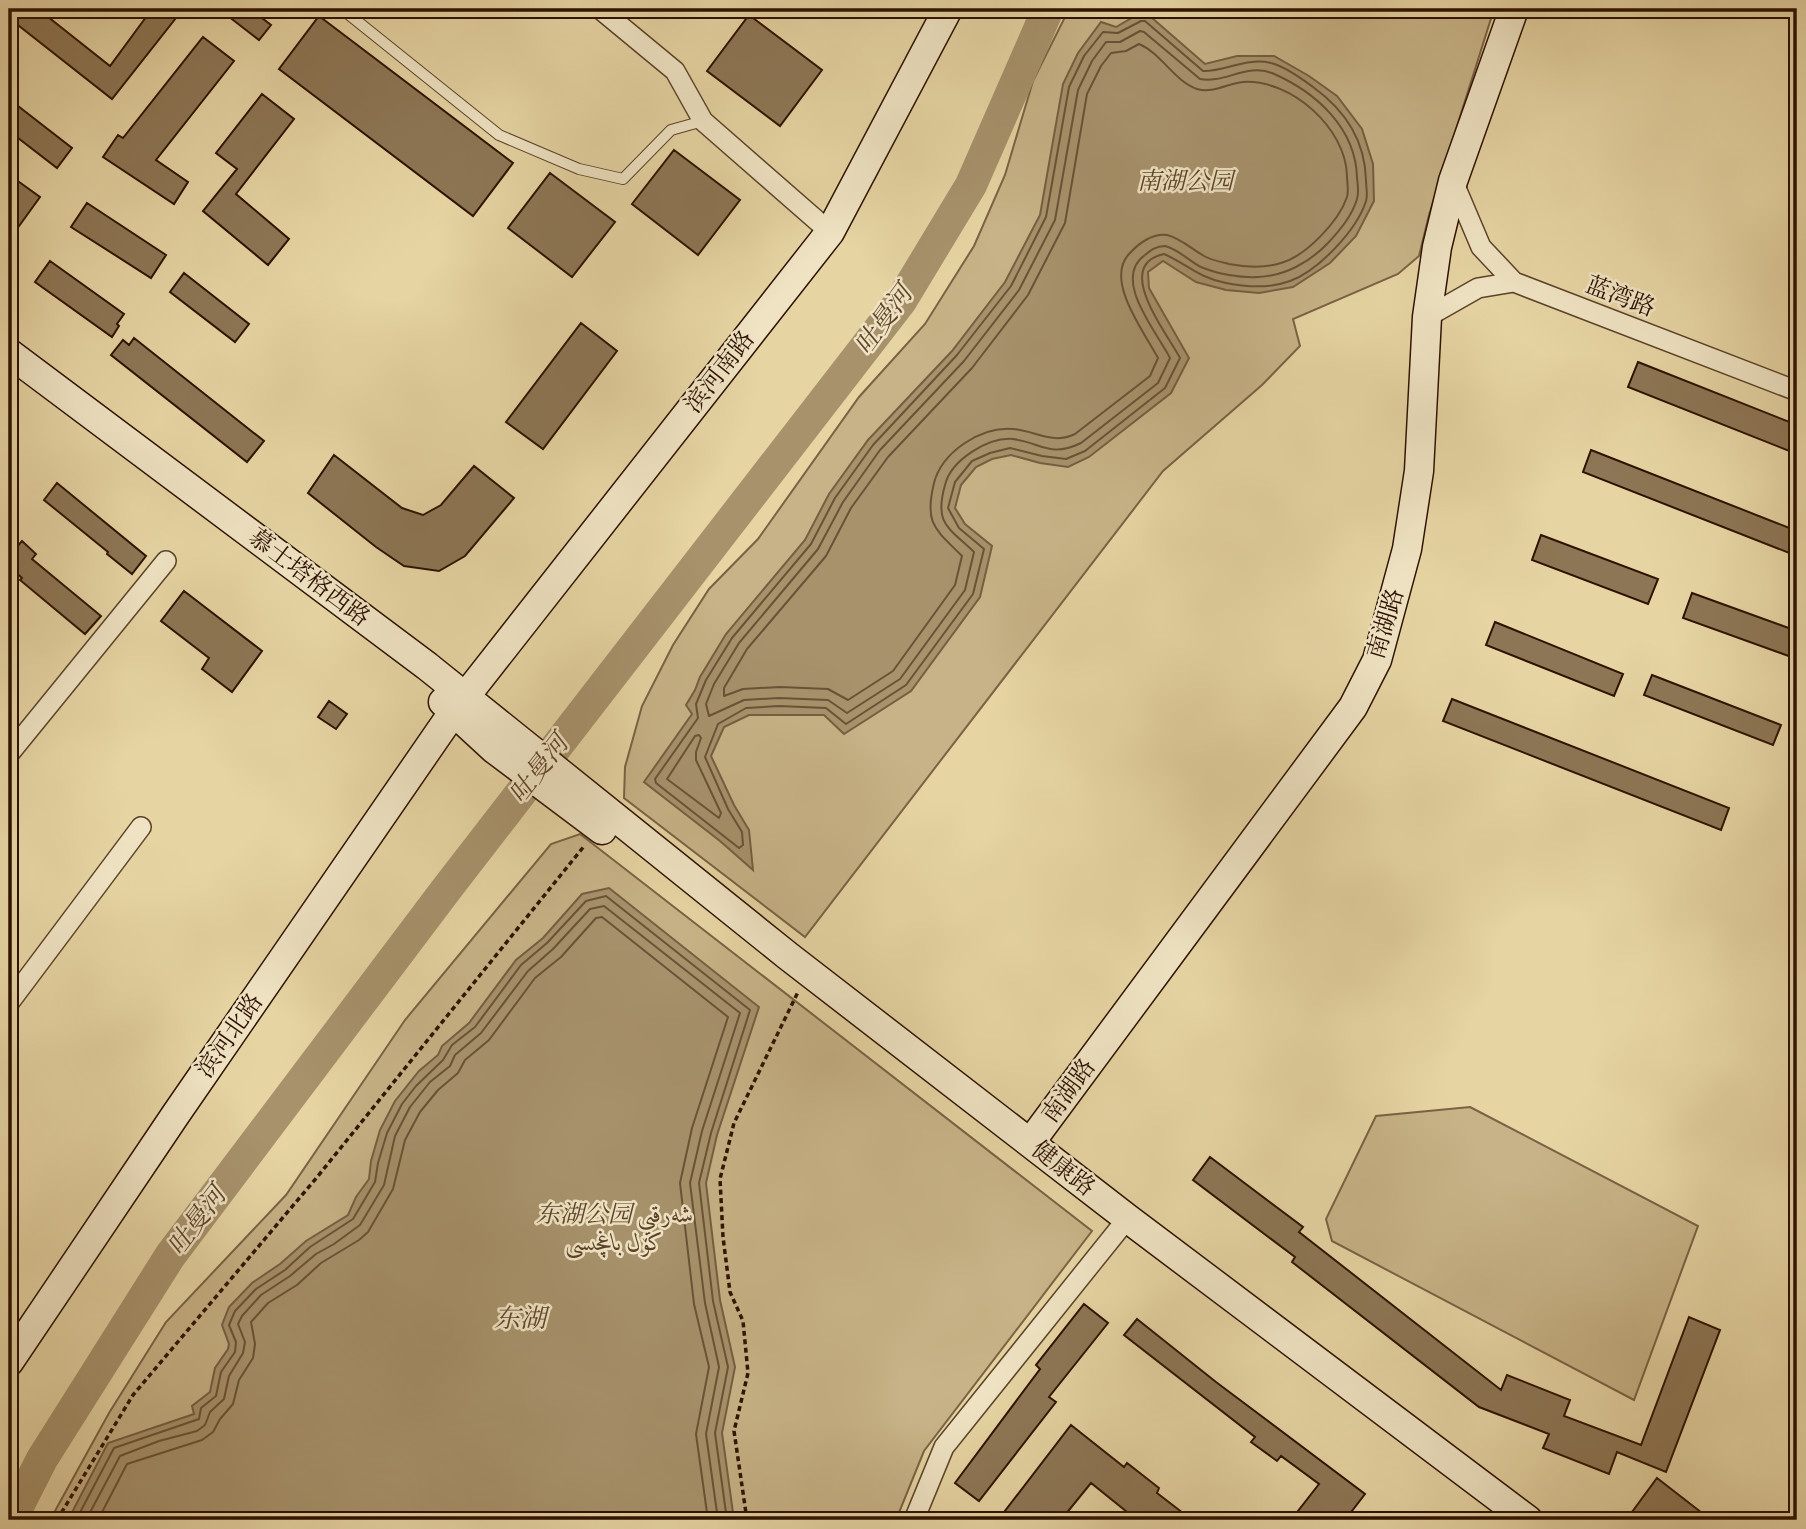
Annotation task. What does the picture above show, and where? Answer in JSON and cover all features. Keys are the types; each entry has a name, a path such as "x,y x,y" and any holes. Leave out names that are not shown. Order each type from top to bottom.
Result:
{"main road":[{"name":"滨河南路","path":"459,704 830,232 948,9"},
{"name":"南湖路","path":"1030,1143 1353,707 1377,660 1407,549 1419,471 1427,317 1437,247 1453,181 1514,9"},
{"name":"慕士塔格西路","path":"9,353 459,704 600,819"},
{"name":"慕士塔格西路","path":"9,372 406,671 459,704"},
{"name":"滨河北路","path":"9,1362 176,1114 459,704"},
{"name":"健康路","path":"600,819 788,956 1528,1520"},
{"name":"健康路","path":"600,819 802,984 1501,1520"}],"street":[{"path":"600,9 675,71 703,121 830,232"},
{"path":"1453,181 1481,247 1514,282"},
{"path":"1427,317 1478,288 1514,282"},
{"name":"蓝湾路","path":"1514,282 1797,391"},
{"path":"9,754 166,561"},
{"path":"9,1003 141,827"},
{"path":"914,1520 944,1447 1119,1228"}],"lane":[{"path":"342,9 499,135 579,169 623,179 671,130 703,121"}],"path":[{"path":"57,1520 133,1395 318,1176 600,819"},
{"path":"747,1520 734,1431 748,1373 743,1321 730,1292 723,1237 720,1178 734,1123 802,984"}],"green space":[{"name":"南湖公园","path":"1069,9 1494,9 1429,215 1419,256 1398,274 1293,319 1300,346 1262,385 1163,471 805,937 624,798 625,767 642,706 673,645 709,589 758,539 859,397 925,324 974,246 1005,175 1033,81"},
{"name":"东湖公园 شەرقىي كۆل باغچىسى","path":"580,834 1092,1231 924,1451 896,1520 50,1520 109,1413 166,1322 286,1195 405,1020 551,844"},
{"path":"1470,1107 1698,1226 1634,1400 1332,1241 1326,1219 1376,1116"}],"water":[{"path":"1144,11 1205,64 1237,56 1274,56 1337,96 1362,129 1373,164 1374,201 1356,236 1330,263 1293,287 1259,293 1226,290 1196,282 1163,261 1148,272 1149,288 1189,358 1171,393 1089,457 1068,467 1011,455 992,459 976,467 961,485 955,508 965,524 992,546 980,597 911,691 844,734 824,715 749,715 724,727 711,756 749,830 753,870 644,782 692,714 686,705 726,634 805,540 829,494 868,440 952,351 1005,282 1040,215 1063,84 1078,53 1101,22 1116,27"},
{"name":"东湖","path":"609,888 759,1007 717,1135 706,1183 720,1300 735,1367 722,1433 734,1520 68,1520 108,1443 194,1414 192,1406 210,1392 215,1368 228,1349 229,1344 222,1325 229,1307 252,1283 280,1264 306,1241 348,1215 356,1197 369,1179 380,1130 395,1101 419,1071 438,1055 442,1046 469,1023 516,960 543,938 582,894"}],"building":[{"path":"9,9 38,9 110,66 152,9 183,9 112,99 9,18"},
{"path":"219,9 250,9 271,25 259,40"},
{"path":"749,15 822,70 780,126 707,71"},
{"path":"319,16 513,163 473,216 279,69"},
{"path":"203,37 234,61 156,160 188,182 174,204 103,157 118,135 123,138"},
{"path":"262,94 294,119 236,194 289,239 268,265 203,211 237,169 216,153"},
{"path":"9,99 72,148 57,168 9,131"},
{"path":"674,150 740,200 698,255 632,204"},
{"path":"550,173 615,222 572,277 508,228"},
{"path":"15,179 40,197 9,240 9,188"},
{"path":"87,203 166,255 151,278 71,227"},
{"path":"50,261 124,314 112,337 35,282"},
{"path":"184,273 249,324 235,342 170,292"},
{"path":"581,323 617,351 543,449 506,422"},
{"path":"134,338 264,441 247,462 111,355 123,340 129,345"},
{"path":"1638,362 1797,425 1797,454 1628,387"},
{"path":"1591,450 1797,531 1797,556 1583,472"},
{"path":"334,455 402,508 423,515 441,505 474,466 514,498 465,556 439,571 404,566 308,493"},
{"path":"57,483 146,556 132,574 44,500"},
{"path":"1541,535 1658,579 1648,604 1532,560"},
{"path":"22,541 36,554 32,559 101,616 85,634 20,580 22,578 9,566 9,556"},
{"path":"184,591 262,651 232,692 202,669 209,658 161,621"},
{"path":"1692,593 1797,631 1797,659 1683,618"},
{"path":"1495,622 1623,674 1614,696 1486,645"},
{"path":"1652,675 1781,725 1773,745 1644,695"},
{"path":"1452,699 1729,808 1721,830 1443,721"},
{"path":"329,701 347,714 336,729 318,717"},
{"path":"1210,1157 1303,1227 1299,1232 1501,1390 1507,1375 1570,1400 1564,1416 1641,1445 1689,1317 1720,1330 1666,1472 1617,1452 1609,1474 1543,1448 1549,1434 1479,1407 1292,1262 1295,1257 1193,1180"},
{"path":"1084,1304 1108,1323 1049,1397 1056,1402 979,1501 955,1483 1040,1369 1036,1365"},
{"path":"1137,1319 1365,1494 1345,1520 1291,1520 1319,1484 1281,1456 1277,1461 1251,1442 1255,1437 1124,1335"},
{"path":"1071,1425 1124,1467 1127,1463 1159,1488 1157,1493 1192,1520 1137,1520 1091,1483 1061,1520 998,1520"},
{"path":"1657,1478 1711,1520 1642,1520 1632,1512"}],"waterway":[{"name":"吐曼河","path":"11,1520 42,1459 170,1256 445,891 901,301 971,185 1048,9"}]}
